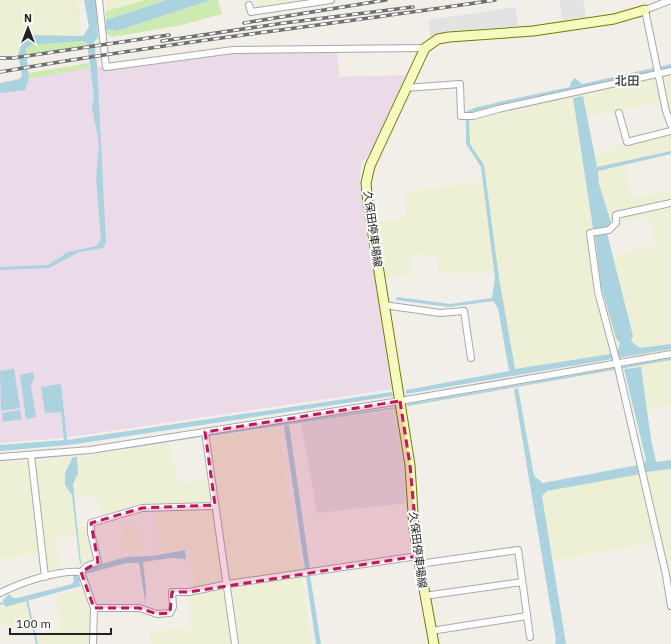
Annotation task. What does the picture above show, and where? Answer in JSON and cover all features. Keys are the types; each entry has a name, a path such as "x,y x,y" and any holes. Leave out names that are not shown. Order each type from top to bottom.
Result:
{"main road":[{"path":"425,48 438,39 449,37 533,31 614,19 645,10"},
{"name":"久保田停車場線","path":"425,48 405,88 370,166 366,183 410,465 414,528 418,560 434,644"}],"street":[{"path":"99,0 106,67 233,50 425,48"},
{"path":"249,5 251,12 331,0"},
{"path":"671,0 645,10 671,126"},
{"path":"405,88 460,84 461,116 473,116 498,109 671,71"},
{"path":"619,113 627,142 671,131"},
{"path":"671,203 616,215 616,223 609,230 590,234 598,292 618,364 666,575 671,606"},
{"path":"384,305 440,313 464,311 470,358"},
{"path":"0,457 90,450 400,401 671,354"},
{"path":"205,432 228,584 235,644"},
{"path":"31,455 45,577"},
{"path":"0,593 45,577 69,571 81,572 87,566 98,562 91,533 91,523 142,508 212,506 215,503"},
{"path":"94,608 139,608 157,614 170,613 173,607 172,592 189,592 228,584 308,572 518,550 530,637"},
{"path":"81,572 94,608 93,644"},
{"path":"424,596 522,582"},
{"path":"431,631 527,616"}],"highlighted area":[{"path":"400,401 410,465 418,556 189,592 172,592 170,613 157,614 139,608 94,608 81,572 98,562 91,523 142,508 215,505 205,432"}],"shaded area":[{"path":"559,0 583,0 586,17 563,20"},
{"path":"515,7 518,26 448,31 430,37 429,20"},
{"path":"337,48 339,77 406,75 372,151 361,163 360,185 393,389 64,438 0,443 0,84 83,69 233,50"},
{"path":"396,410 404,466 406,503 317,513 301,423"}],"green space":[{"path":"0,0 77,0 83,36 29,35 23,39 18,55 0,55"},
{"path":"106,0 145,0 106,11"},
{"path":"145,0 166,0 106,20 106,11"},
{"path":"211,0 218,0 222,14 178,26 112,37 106,34 106,29 117,31"},
{"path":"256,0 311,0 257,8"},
{"path":"83,41 87,43 87,46 26,54 26,49 31,45"},
{"path":"89,63 89,68 29,79 28,73"},
{"path":"671,74 671,108 669,109 666,101 584,118 590,152 671,134 671,152 624,163 632,197 671,192 671,406 641,411 628,352 512,373 496,273 440,274 436,254 410,256 412,276 386,278 377,222 407,218 405,191 484,181 482,166 468,144 469,121","holes":["649,218 655,245 607,257 600,227 606,220 616,223"]},
{"path":"279,427 312,644 152,644 149,630 190,628 189,592 194,591 189,548 159,552 155,511 218,508 209,439"},
{"path":"168,443 180,484 207,478 211,502 138,504 101,515 96,493 74,498 77,527 86,526 93,559 81,563 77,535 54,539 59,570 48,572 45,552 0,560 0,463 77,457"},
{"path":"671,465 671,591 662,542 549,562 538,491"},
{"path":"120,526 136,526 140,550 124,551"},
{"path":"83,589 90,613 89,644 37,644 36,636 60,630 56,595"},
{"path":"27,600 33,624 0,627 0,609"}],"water":[{"path":"84,0 96,0 98,38 94,42 97,64 106,243 103,248 79,252 49,268 0,270 0,267 48,265 68,252 96,246 101,240 96,177 99,144 92,107 94,96 87,43 83,41 31,45 26,49 29,79 25,90 0,93 0,83 19,79 22,76 18,55 23,39 29,35 83,36 89,27"},
{"path":"166,0 211,0 117,31 106,29 106,20"},
{"path":"671,64 671,68 498,105 487,110 472,112 469,121 470,144 484,165 499,278 515,369 617,353 620,343 616,338 601,286 595,236 599,235 598,229 593,228 573,98 583,96 597,167 671,151 671,154 598,171 599,184 611,222 606,228 633,336 631,341 640,348 671,344 671,349 406,394 406,390 509,371 498,308 493,301 449,307 396,300 397,297 450,304 492,298 495,278 481,167 466,144 466,112 473,108 570,87 571,82 575,78 582,84"},
{"path":"641,367 651,439 656,462 671,460 671,469 646,472 644,464 646,460 624,369"},
{"path":"14,369 20,408 1,411 0,371"},
{"path":"33,372 34,379 31,385 36,417 26,419 20,375"},
{"path":"61,384 67,440 392,392 393,396 69,445 0,451 0,445 64,440 61,412 45,413 41,387"},
{"path":"518,388 534,476 543,483 638,465 641,474 547,491 542,496 566,644 555,644 556,640 514,389"},
{"path":"20,410 22,419 3,422 2,413"},
{"path":"289,425 310,569 305,569 284,426"},
{"path":"73,457 77,457 78,473 73,484 80,565 72,495 65,485 65,473"},
{"path":"185,550 186,559 171,558 143,562 146,606 139,563 126,563 86,574 85,572 88,568 126,557 152,556"},
{"path":"73,575 77,575 81,580 79,582 81,586 5,607 3,600 9,594 13,598 17,598 72,584 74,581"},
{"path":"310,575 321,644 316,644 306,576"}],"waterway":[{"path":"408,405 671,359"},
{"path":"210,435 395,408"},
{"path":"125,448 200,436"},
{"path":"36,458 87,453"},
{"path":"0,460 27,458"},
{"path":"27,600 37,644"},
{"path":"0,604 4,603"}],"railway":[{"path":"244,23 386,0"},
{"path":"0,72 123,52 495,0"},
{"path":"162,41 284,23 413,7"},
{"path":"0,58 13,58 169,35"}],"district":[{"name":"北田","path":"627,80"}]}
